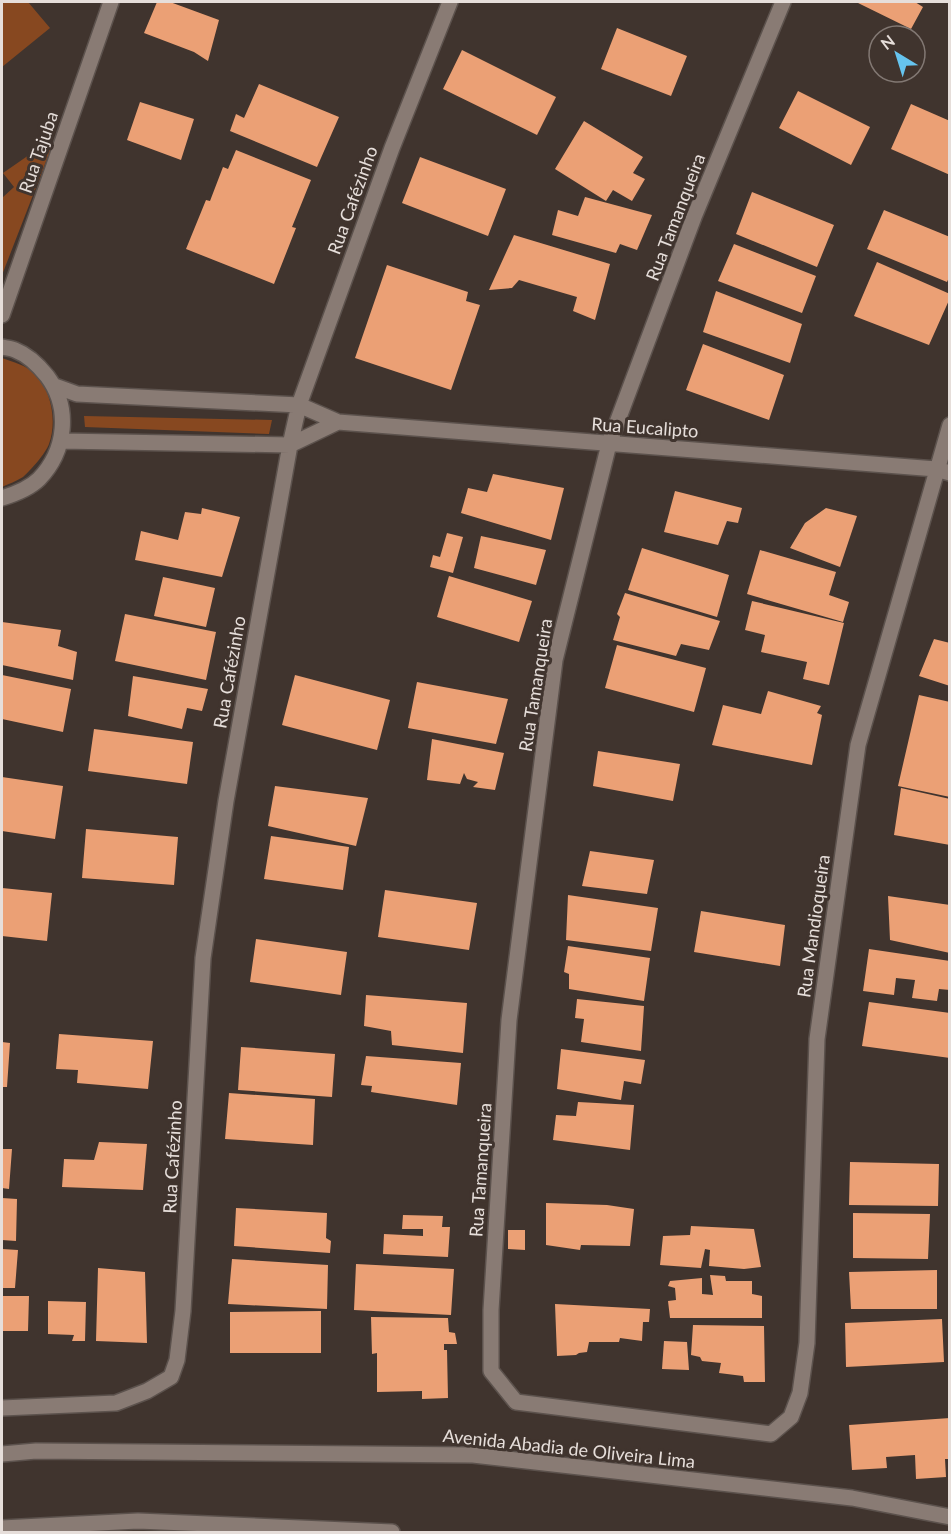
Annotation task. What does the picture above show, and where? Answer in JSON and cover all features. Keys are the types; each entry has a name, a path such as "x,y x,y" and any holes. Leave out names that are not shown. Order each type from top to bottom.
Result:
{"street":[{"name":"Rua Tajuba","path":"2,315 111,2"},
{"name":"Rua Cafézinho","path":"2,1408 116,1403 147,1391 171,1377 177,1360 183,1311 203,958 225,801 290,445 299,405 392,148 450,2"},
{"name":"Rua Tamanqueira","path":"771,1434 516,1402 491,1371 491,1311 509,1020 555,660 609,444 694,217 783,2"},
{"path":"2,347 16,350 39,365 55,386 62,404 63,423 61,441 52,462 38,480 19,492 2,498"},
{"path":"55,386 77,394 299,405"},
{"name":"Rua Eucalipto","path":"299,405 338,422 943,471"},
{"path":"61,441 290,445 338,422"},
{"name":"Rua Mandioqueira","path":"771,1434 791,1417 800,1393 807,1343 818,1039 858,745 943,471 950,425"},
{"name":"Avenida Abadia de Oliveira Lima","path":"2,1454 36,1451 473,1455 852,1498 950,1518"},
{"path":"2,1528 138,1521 393,1533"}],"shaded area":[{"path":"2,2 28,2 50,28 2,67"},
{"path":"52,146 2,275 2,198 14,187 3,173 29,155"},
{"path":"2,358 28,368 41,381 49,398 53,426 49,444 38,462 23,477 2,487"},
{"path":"84,416 272,420 269,434 85,427"}],"building":[{"path":"157,2 170,2 219,20 208,61 194,52 144,33"},
{"path":"856,2 915,2 923,7 914,24 901,24"},
{"path":"617,28 687,56 671,96 601,69"},
{"path":"462,50 556,97 537,135 443,89"},
{"path":"259,84 339,117 317,167 230,131 236,114 244,118"},
{"path":"798,91 870,127 851,165 779,128"},
{"path":"140,102 194,119 181,160 127,140"},
{"path":"911,104 950,121 950,175 891,149"},
{"path":"584,121 643,157 633,173 645,179 632,201 613,190 606,201 555,169"},
{"path":"236,150 311,180 292,227 296,228 274,284 186,249 206,200 210,201 223,167 228,169"},
{"path":"420,157 506,189 488,236 402,203"},
{"path":"752,192 834,225 817,267 736,234"},
{"path":"585,197 652,215 637,250 620,244 616,253 552,235 558,210 578,216"},
{"path":"884,210 950,237 950,275 947,282 867,249"},
{"path":"514,235 610,264 595,320 573,311 577,297 519,280 512,288 489,290"},
{"path":"734,244 816,276 802,313 718,281"},
{"path":"877,262 950,294 929,345 854,316"},
{"path":"387,265 468,292 466,301 480,305 451,390 355,358"},
{"path":"716,291 802,324 790,363 703,332"},
{"path":"703,344 784,375 769,420 686,390"},
{"path":"493,474 564,488 551,540 461,513 468,488 487,492"},
{"path":"675,491 742,508 738,523 727,521 718,545 664,532"},
{"path":"202,508 240,517 222,577 135,560 141,531 178,540 185,512 201,514"},
{"path":"826,508 857,516 840,567 790,548 805,523"},
{"path":"447,533 463,537 453,573 430,567 433,555 440,557"},
{"path":"481,536 546,550 536,585 474,568"},
{"path":"642,548 729,575 717,617 628,590"},
{"path":"760,550 836,572 829,595 849,602 843,622 747,594"},
{"path":"449,576 532,601 519,642 437,617"},
{"path":"163,577 215,588 206,627 154,616"},
{"path":"625,593 720,621 709,650 681,644 676,656 613,640 620,617 617,614"},
{"path":"752,601 844,623 829,685 803,679 807,662 761,652 765,635 745,630"},
{"path":"125,614 216,632 206,680 115,661"},
{"path":"2,622 61,630 58,646 77,652 73,680 2,665"},
{"path":"934,639 950,643 950,686 919,676"},
{"path":"617,645 706,668 694,712 605,688"},
{"path":"2,675 71,689 63,732 2,719"},
{"path":"295,675 390,700 377,750 282,725"},
{"path":"133,676 208,689 202,711 187,708 182,729 128,716"},
{"path":"417,682 508,699 496,744 408,728"},
{"path":"768,691 821,706 817,713 822,715 812,765 712,745 723,705 761,714"},
{"path":"919,695 950,702 950,797 898,786"},
{"path":"94,729 193,742 187,784 88,771"},
{"path":"432,739 504,753 495,790 473,787 478,782 467,779 464,773 460,784 427,780"},
{"path":"598,751 680,764 673,801 593,786"},
{"path":"2,777 63,786 55,839 2,831"},
{"path":"275,786 368,798 356,846 268,826"},
{"path":"901,788 950,799 950,845 894,835"},
{"path":"86,829 178,837 174,885 82,878"},
{"path":"271,836 349,847 343,890 264,879"},
{"path":"590,851 654,860 647,894 582,886"},
{"path":"2,888 52,893 47,941 2,936"},
{"path":"385,890 477,903 469,950 378,937"},
{"path":"568,895 658,908 651,951 566,940"},
{"path":"888,896 950,905 950,953 890,940"},
{"path":"701,911 785,925 780,966 694,952"},
{"path":"256,939 347,952 341,995 250,982"},
{"path":"568,946 650,958 644,1001 569,989 569,974 564,972"},
{"path":"869,949 950,961 950,990 939,989 937,1001 912,998 915,980 896,978 894,995 863,991"},
{"path":"366,995 467,1003 463,1053 392,1045 391,1031 364,1026"},
{"path":"577,999 644,1006 641,1051 581,1042 584,1019 575,1018"},
{"path":"869,1002 950,1013 950,1058 862,1046"},
{"path":"59,1034 153,1041 148,1089 77,1083 78,1070 56,1069"},
{"path":"2,1042 10,1043 7,1087 2,1087"},
{"path":"241,1047 335,1054 332,1097 238,1090"},
{"path":"561,1049 645,1060 641,1084 624,1081 621,1100 557,1089"},
{"path":"366,1056 461,1063 457,1105 371,1092 372,1086 361,1085"},
{"path":"229,1093 315,1099 313,1145 225,1139"},
{"path":"578,1102 634,1105 630,1150 553,1140 556,1115 576,1116"},
{"path":"99,1142 147,1144 143,1190 62,1187 64,1159 94,1160"},
{"path":"2,1149 12,1149 9,1189 2,1188"},
{"path":"850,1162 939,1164 938,1206 849,1205"},
{"path":"2,1198 17,1199 16,1241 2,1240"},
{"path":"546,1203 607,1205 634,1209 630,1246 581,1245 580,1250 546,1245"},
{"path":"236,1208 327,1213 326,1238 331,1241 330,1253 234,1246"},
{"path":"853,1213 930,1214 928,1259 853,1258"},
{"path":"403,1215 443,1216 442,1227 450,1227 448,1257 383,1254 384,1234 423,1236 423,1229 402,1229"},
{"path":"691,1226 754,1229 761,1267 744,1269 709,1266 710,1250 705,1249 701,1268 660,1265 663,1236 690,1235"},
{"path":"508,1230 525,1230 525,1250 508,1249"},
{"path":"2,1249 18,1250 15,1288 2,1288"},
{"path":"232,1259 328,1265 327,1309 228,1304"},
{"path":"356,1264 454,1269 451,1315 354,1310"},
{"path":"98,1268 145,1272 147,1343 96,1341"},
{"path":"937,1270 937,1309 851,1309 849,1272"},
{"path":"710,1275 725,1276 726,1281 752,1281 752,1294 762,1296 762,1318 670,1318 668,1301 676,1300 675,1288 668,1286 670,1281 702,1278 702,1294 713,1295"},
{"path":"2,1296 29,1296 28,1331 2,1331"},
{"path":"48,1301 86,1302 85,1341 72,1341 74,1335 48,1334"},
{"path":"555,1304 650,1309 649,1322 643,1322 642,1341 620,1338 619,1342 589,1342 587,1352 557,1356"},
{"path":"321,1311 321,1353 230,1353 230,1312"},
{"path":"371,1317 448,1318 449,1332 455,1333 457,1344 444,1344 444,1350 447,1350 448,1398 422,1399 422,1391 377,1392 377,1353 372,1354"},
{"path":"942,1319 944,1362 846,1367 845,1323"},
{"path":"693,1325 764,1326 765,1382 744,1382 743,1376 719,1373 721,1363 702,1361 700,1357 691,1355"},
{"path":"664,1341 687,1342 689,1370 662,1369"},
{"path":"950,1418 950,1459 945,1459 946,1477 916,1479 915,1455 886,1457 887,1468 852,1470 849,1425"}]}
